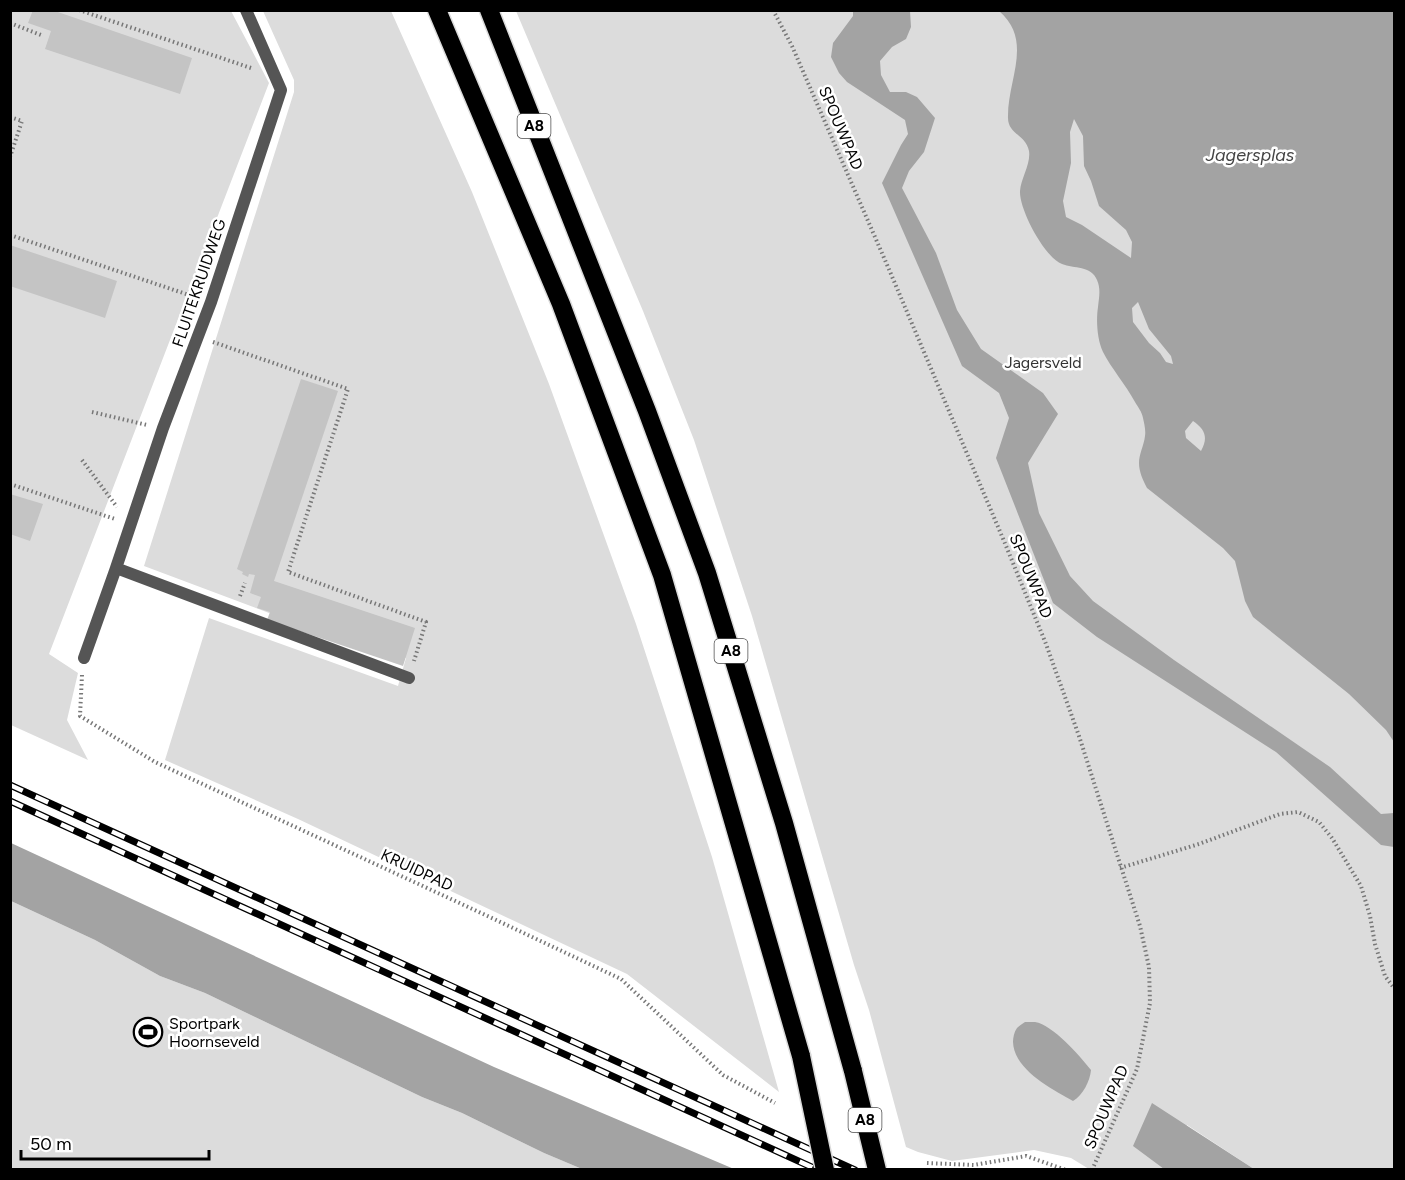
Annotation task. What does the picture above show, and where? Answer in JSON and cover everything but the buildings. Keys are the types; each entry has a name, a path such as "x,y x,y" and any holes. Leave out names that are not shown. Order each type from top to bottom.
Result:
{"highway":[{"name":"A8","path":"437,10 561,304 662,575 801,1056 825,1170"},
{"name":"A8","path":"489,10 647,411 707,573 784,823 853,1071 877,1170"}],"street":[{"name":"FLUITEKRUIDWEG","path":"84,658 164,428 211,302 281,90 246,10"},
{"path":"116,568 409,678"}],"path":[{"path":"79,10 275,76"},
{"name":"SPOUWPAD","path":"773,10 811,88 1046,644 1079,736 1140,926 1149,967 1150,1004 1137,1069 1092,1170"},
{"path":"10,23 41,34"},
{"path":"10,117 22,121 10,157"},
{"path":"10,235 211,302"},
{"path":"198,337 348,389 288,572 426,622 409,678"},
{"path":"92,412 164,428"},
{"path":"82,460 130,525"},
{"path":"10,484 130,525"},
{"name":"KRUIDPAD","path":"84,658 80,716 155,762 621,979 723,1075 775,1103"},
{"path":"1120,868 1199,844 1280,814 1298,812 1319,822 1332,838 1361,886 1385,976 1395,988"},
{"path":"927,1162 974,1166 1026,1156 1066,1170"}],"green space":[{"path":"11,11 231,11 269,83 49,654 78,673 67,720 88,760 11,725"},
{"path":"263,11 391,11 472,192 549,384 636,624 712,857 779,1092 627,974 298,819 165,760 209,618 398,686 406,658 269,613 144,566 294,92 294,80"},
{"name":"Jagersveld","path":"516,11 1394,11 1394,1169 1254,1169 1187,1125 1170,1169 1089,1169 1071,1158 1034,1150 952,1161 906,1147 869,1010 752,616 694,440 643,311"},
{"name":"Sportpark Hoornseveld","path":"11,901 95,940 160,976 205,993 422,1097 462,1113 582,1169 11,1170"}],"water":[{"path":"853,11 910,11 911,27 906,39 892,47 880,61 881,75 890,92 906,92 917,97 935,118 924,152 909,171 902,188 936,253 957,310 981,349 1043,393 1058,414 1028,463 1039,513 1070,576 1093,601 1174,660 1330,767 1381,814 1394,813 1394,847 1381,845 1276,752 1097,637 1053,603 996,458 1009,418 999,393 962,366 882,183 908,134 905,120 847,82 839,73 831,57 833,43 853,16"},
{"name":"Jagersplas","path":"999,11 1394,11 1394,742 1386,730 1349,694 1253,617 1245,601 1235,561 1223,548 1147,488 1139,466 1145,427 1140,410 1101,347 1097,324 1099,287 1097,280 1091,272 1067,266 1055,260 1034,232 1021,199 1020,191 1029,161 1029,151 1024,141 1011,128 1008,118 1017,48 1015,35","holes":["1074,119 1083,136 1084,166 1099,206 1126,230 1132,242 1131,258 1066,217 1063,201 1071,163 1070,132","1138,302 1149,329 1171,356 1173,364 1166,362 1133,322 1132,308","1193,421 1201,428 1205,434 1205,442 1201,451 1186,438 1185,431"]},
{"path":"11,843 494,1067 734,1169 582,1169 544,1153 205,993 160,976 95,940 11,901"},
{"path":"1025,1022 1035,1022 1050,1029 1091,1070 1085,1087 1073,1101 1036,1078 1020,1061 1015,1052 1013,1039 1017,1028"},
{"path":"1152,1103 1254,1169 1164,1169 1133,1146"}],"railway":[{"path":"10,785 855,1170"},
{"path":"10,801 818,1170"}],"place":[{"name":"Sportpark Hoornseveld","path":"148,1032"}]}
